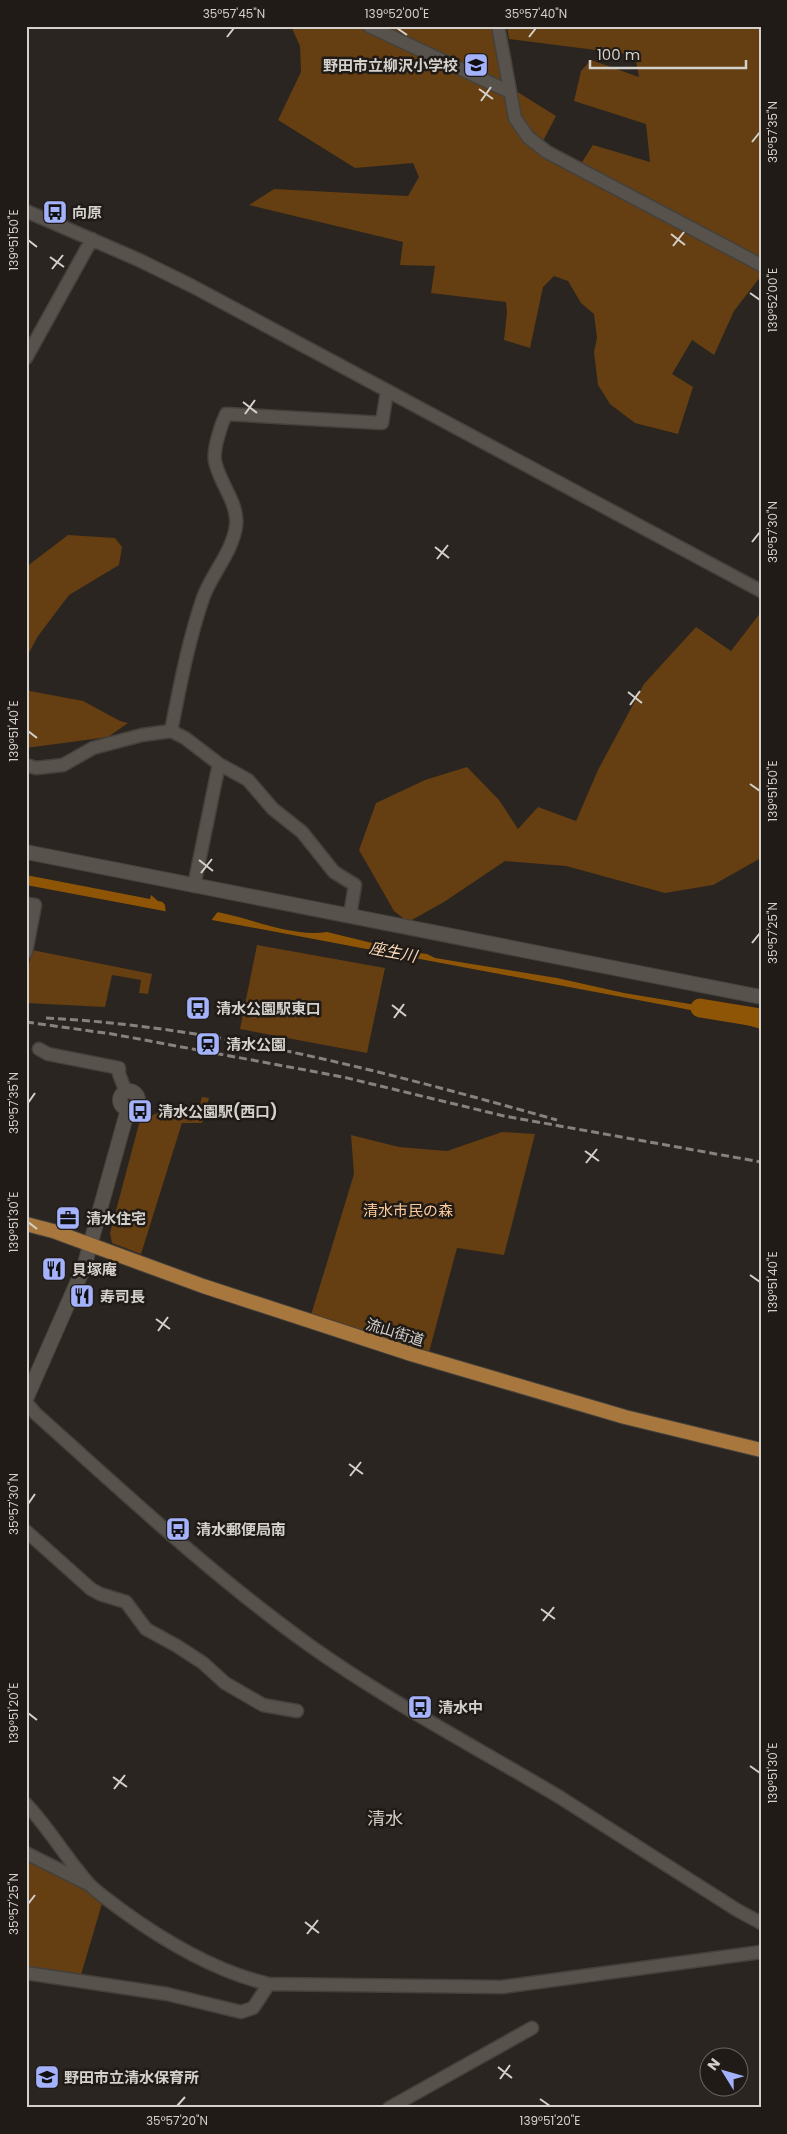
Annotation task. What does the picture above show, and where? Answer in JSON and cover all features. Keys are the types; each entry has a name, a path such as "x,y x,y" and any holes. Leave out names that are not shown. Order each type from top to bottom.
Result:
{"main road":[{"name":"流山街道","path":"26,1224 91,1245 203,1286 428,1359 625,1417 761,1450"}],"street":[{"path":"369,26 510,92"},
{"path":"498,26 515,118 528,137 547,152 761,265"},
{"path":"26,211 92,239 192,286 761,591"},
{"path":"26,358 92,239"},
{"path":"171,731 189,642 204,596 229,548 236,524 232,500 214,458 218,431 226,414 382,423 387,391"},
{"path":"26,765 36,768 64,766 93,748 142,735 171,731 184,738 219,764 248,780 274,809 302,832 334,872 355,885 350,916"},
{"path":"194,886 219,764"},
{"path":"26,852 761,997"},
{"path":"26,904 35,906 26,952"},
{"path":"39,1049 48,1054 119,1068 119,1074 126,1092 132,1091 138,1097 136,1106 128,1109 80,1279 26,1400 35,1412 130,1498 311,1647 380,1691 562,1799 737,1910 761,1923"},
{"path":"26,1531 90,1589 126,1602 146,1630 177,1646 203,1663 225,1683 264,1705 297,1712"},
{"path":"26,1804 89,1884 146,1928 177,1946 217,1965 256,1981 269,1984 502,1987 761,1952"},
{"path":"26,1853 89,1884"},
{"path":"26,1973 167,1994 241,2012 253,2008 269,1984"},
{"path":"389,2108 532,2028"}],"green space":[{"path":"291,26 493,28 503,83 556,116 542,143 582,162 593,145 650,162 646,124 574,101 581,71 591,60 639,77 635,55 509,39 507,26 761,26 761,276 734,311 714,355 692,340 672,374 693,387 678,434 635,423 610,404 598,385 594,352 597,338 594,314 581,303 568,281 554,276 543,287 530,348 504,340 507,313 506,302 431,293 435,266 400,265 403,242 249,205 274,189 408,196 419,177 413,163 355,168 278,120 301,72 300,46"},
{"path":"68,535 115,538 122,547 119,565 69,595 38,636 26,658 26,567"},
{"path":"761,612 761,858 713,885 665,893 566,866 505,861 444,902 408,922 394,911 359,850 376,803 425,780 467,767 499,800 518,829 538,807 576,821 598,770 644,684 696,627 731,651"},
{"path":"26,685 30,691 83,701 120,721 128,723 108,737 26,748"},
{"path":"257,945 385,968 367,1053 240,1029"},
{"path":"32,950 152,974 148,994 139,993 141,980 112,975 105,1007 26,1003 26,977"},
{"path":"202,1097 209,1098 202,1123 182,1123 141,1254 112,1243 110,1233 140,1120 180,1104 199,1107"},
{"name":"清水市民の森","path":"502,1132 535,1134 504,1255 457,1248 429,1352 311,1315 354,1174 351,1135 399,1147 447,1151"},
{"path":"26,1856 56,1869 103,1900 81,1975 26,1968"}],"water":[{"path":"26,875 150,899 151,895 158,901 222,913 288,930 314,933 327,932 409,952 427,954 435,958 557,978 624,993 708,1007 761,1021 761,1029 705,1013 675,1007 26,885"}],"pier":[{"path":"160,899 219,910 210,922 166,915 165,905"}],"waterway":[{"name":"座生川","path":"700,1008 761,1018"}],"railway":[{"path":"46,1018 176,1031 240,1042 368,1069 557,1120"},
{"path":"26,1022 112,1034 343,1077 504,1116 761,1162"}],"place":[{"name":"野田市立柳沢小学校","path":"476,65"},
{"name":"向原","path":"55,212"},
{"name":"清水公園駅東口","path":"198,1008"},
{"name":"清水公園","path":"208,1044"},
{"name":"清水公園駅(西口)","path":"140,1111"},
{"name":"清水住宅","path":"68,1218"},
{"name":"貝塚庵","path":"54,1269"},
{"name":"寿司長","path":"82,1296"},
{"name":"清水郵便局南","path":"178,1529"},
{"name":"清水中","path":"420,1707"},
{"name":"野田市立清水保育所","path":"47,2077"}],"district":[{"name":"清水","path":"385,1818"}]}
